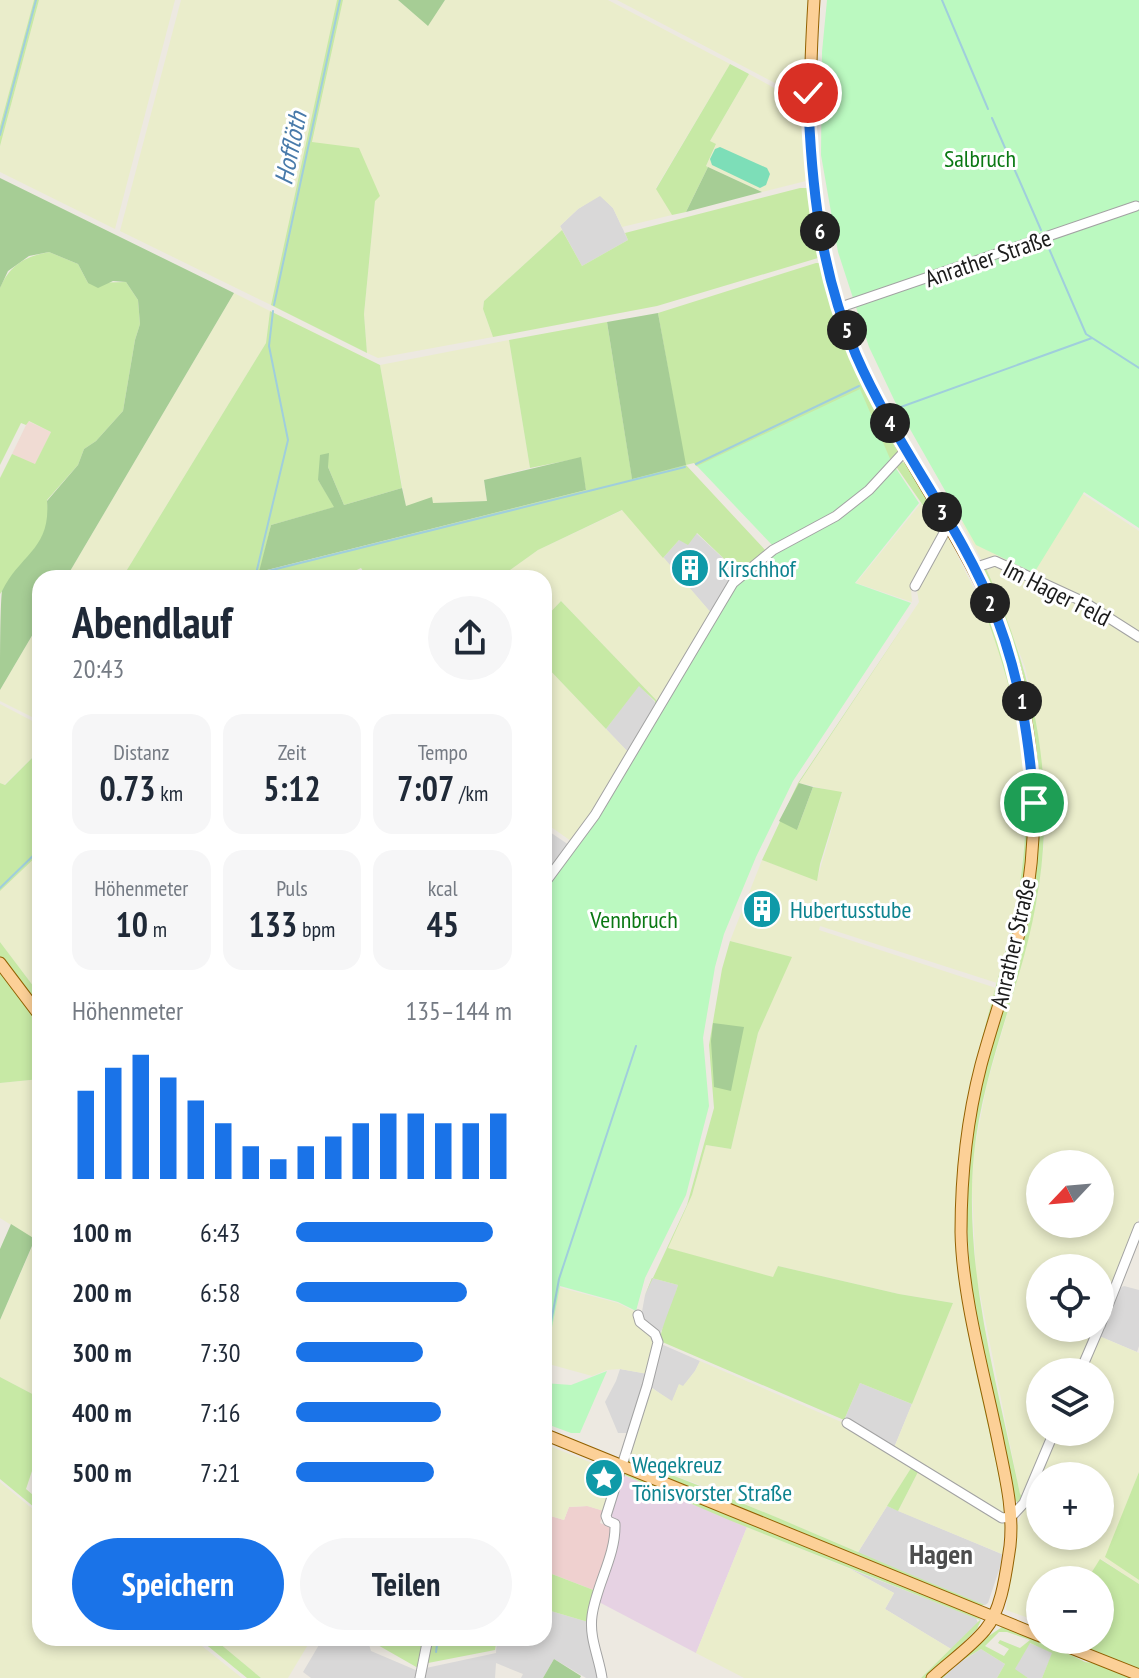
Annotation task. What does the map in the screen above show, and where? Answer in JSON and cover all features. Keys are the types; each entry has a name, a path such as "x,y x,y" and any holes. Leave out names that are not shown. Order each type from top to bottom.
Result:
{"main road":[{"name":"Anrather Straße","path":"814,0 808,93 811,173 824,258 838,308 856,354 905,451 974,568 996,617 1018,680 1029,736 1034,803 1032,856 1024,912 981,1065 968,1123 962,1187 961,1238 971,1310 1009,1492 1011,1517 1007,1565 994,1616"},
{"path":"0,963 32,1005"},
{"path":"552,1437 1026,1630"},
{"path":"932,1678 984,1631 994,1616"},
{"path":"1086,1654 1139,1675"}],"street":[{"name":"Anrather Straße","path":"838,308 1136,206"},
{"path":"552,873 595,815 733,583 773,550 836,516 869,490 905,451"},
{"path":"915,586 949,524"},
{"name":"Im Hager Feld","path":"974,568 995,561 1084,602 1139,637"},
{"path":"1114,1291 1139,1227"},
{"path":"602,1678 592,1636 592,1616 615,1537 615,1524 608,1521 606,1516 658,1342 655,1334 640,1322 638,1315"},
{"path":"847,1423 1002,1518 1011,1517 1024,1503 1048,1446"},
{"path":"420,1678 426,1646"}],"shaded area":[{"path":"600,195 613,208 628,240 582,266 560,226 578,209"},
{"path":"28,421 51,432 35,465 12,454"},
{"name":"Kirschhof","path":"696,533 740,574 712,614 663,558 679,540"},
{"path":"639,685 655,702 656,708 629,753 606,729"},
{"path":"552,833 569,845 552,867"},
{"path":"652,1278 678,1285 659,1336 641,1317"},
{"path":"1124,1286 1139,1290 1137,1352 1113,1342 1114,1302"},
{"path":"661,1344 700,1361 683,1387 679,1385 672,1402 651,1387"},
{"path":"620,1369 648,1374 629,1433 618,1433 605,1402"},
{"path":"860,1383 912,1404 893,1450 844,1420"},
{"path":"621,1474 747,1527 696,1653 597,1601 617,1538 609,1516"},
{"path":"588,1506 604,1511 600,1523 612,1527 612,1537 596,1591 552,1574 552,1516 564,1520 569,1507"},
{"path":"887,1506 1004,1555 988,1603 985,1605 857,1554"},
{"path":"850,1569 976,1618 978,1623 951,1649 885,1609 894,1593"},
{"path":"552,1611 588,1622 600,1678 586,1678 554,1659 543,1678 521,1678 523,1674 496,1663 495,1678 424,1678 426,1668 496,1653 496,1646 552,1646"},
{"path":"318,1646 369,1646 371,1651 418,1671 416,1678 311,1678 303,1672"},
{"path":"1026,1648 1026,1654 1052,1654 1042,1678 1028,1678 1014,1670"},
{"path":"981,1649 1005,1664 997,1678 943,1678 959,1663"}],"green space":[{"path":"0,0 34,0 0,126"},
{"path":"34,0 39,0 0,146 0,126"},
{"path":"39,0 175,0 115,229 0,172 0,146"},
{"path":"181,0 337,0 271,305 120,231"},
{"path":"337,0 343,0 312,142 359,148 380,196 375,201 364,314 367,353 271,305"},
{"path":"343,0 398,0 428,25 445,0 608,0 730,64 656,188 672,215 622,227 613,208 600,196 578,209 560,226 562,230 484,301 483,309 493,337 378,358 367,353 364,314 375,201 312,143"},
{"path":"398,0 445,0 428,26"},
{"path":"617,0 809,0 803,91 796,94"},
{"name":"Salbruch","path":"827,0 1139,0 1139,528 1084,492 1034,573 976,545 898,408 869,347 838,252 821,155 822,52"},
{"path":"730,64 749,74 710,141 716,144 686,212 672,215 656,189"},
{"path":"749,74 778,90 795,104 803,118 806,181 762,192 706,166 716,145 710,141"},
{"path":"720,147 767,168 770,174 766,185 760,188 712,165 710,159 715,149"},
{"path":"708,167 762,192 686,212"},
{"path":"0,178 234,293 71,570 32,570 32,636 0,690 2,591 39,541 47,517 47,501 78,465 84,449 96,441 123,411 140,324 138,300 126,282 113,281 98,288 88,283 78,264 49,252 29,256 8,271 0,288"},
{"path":"808,188 820,255 818,258 657,306 493,337 483,309 484,301 562,230 582,266 628,240 625,233"},
{"path":"49,252 78,264 88,283 126,282 138,300 140,324 123,411 96,441 84,449 78,465 47,500 49,520 40,542 0,594 0,478 12,454 35,464 51,432 29,421 26,425 21,423 0,465 0,288 8,273 19,263"},
{"path":"822,263 899,448 898,453 868,488 696,466 694,463 686,465 767,552 740,574 697,533 688,545 679,540 663,558 622,510 538,550 510,570 268,570 586,490 580,458 530,468 509,340 607,322 632,478 685,465 658,313"},
{"path":"234,293 270,311 266,343 127,570 71,570"},
{"path":"270,311 380,365 402,488 344,505 328,467 318,480 335,507 271,525 260,570 127,570 266,343"},
{"path":"658,313 686,465 632,479 607,322"},
{"path":"509,340 530,468 484,480 487,501 433,503 431,498 406,507 380,365"},
{"name":"Vennbruch","path":"860,389 891,461 919,503 855,583 911,603 793,781 756,857 724,934 703,1038 709,1106 686,1195 645,1278 636,1311 618,1302 560,1286 552,1328 552,878 576,846 733,588 773,546 697,466"},
{"path":"1018,451 1139,531 1139,632 1084,599 982,561 962,523"},
{"path":"329,453 328,467 344,505 402,488 406,506 432,497 433,503 487,501 484,480 581,457 586,490 260,570 271,525 334,507 318,480 320,455"},
{"path":"906,463 942,522 940,530 895,465"},
{"path":"921,503 940,530 911,589 912,602 856,583"},
{"path":"623,510 712,614 659,703 561,601 552,611 552,570 510,570 538,550"},
{"path":"948,537 982,605 999,648 1016,709 1026,769 1026,825 1020,887 997,983 820,926 819,930 996,988 971,1080 956,1188 1005,1511 1000,1514 894,1448 953,1303 778,1266 774,1278 667,1248 692,1195 706,1145 731,1149 758,1033 791,957 730,941 762,860 817,880 842,793 799,783 919,602 917,591 944,538"},
{"path":"992,564 1081,604 1139,640 1139,1218 1114,1283 1114,1254 1026,1254 1026,1342 1091,1342 1084,1358 1026,1358 1026,1446 1046,1446 1039,1462 1026,1462 1026,1490 1023,1497 976,1274 972,1188 974,1152 987,1084 1023,959 1037,900 1044,845 1043,773 1025,667 985,566"},
{"path":"985,566 1006,616 1034,712 1042,760 1044,808 1042,857 1035,908 982,1104 974,1154 972,1197 973,1240 984,1325 1023,1497 1018,1503 1014,1499 971,1288 965,1194 974,1111 1027,910 1033,740 981,574"},
{"path":"561,601 659,703 656,708 655,701 639,686 606,729 552,672 552,611"},
{"path":"982,605 989,608 1012,674 1025,740 1030,834 1020,909 974,1080 959,1220 1008,1505 1005,1511 965,1313 957,1246 956,1204 964,1121 982,1039 1014,917 1025,835 1023,759 1017,721"},
{"path":"908,619 799,783 797,830 813,787 842,792 817,881 762,860 798,783"},
{"path":"32,636 32,717 0,701 0,690"},
{"path":"552,672 629,753 597,807 571,841 552,828"},
{"path":"0,704 32,721 32,758 4,785 0,783"},
{"path":"32,758 32,861 0,891 0,783 5,785"},
{"path":"799,783 813,787 797,830 779,821"},
{"path":"32,861 32,984 0,942 0,891"},
{"path":"730,941 792,957 758,1033 731,1149 706,1145 692,1195 668,1248 773,1277 778,1266 953,1303 912,1404 860,1383 844,1420 660,1341 678,1285 653,1278 687,1205 714,1108 709,1045"},
{"path":"0,942 32,984 32,999 0,957"},
{"path":"0,968 32,1010 32,1080 0,1083"},
{"path":"713,1023 744,1027 731,1091 714,1087"},
{"path":"32,1080 32,1238 0,1218 0,1083"},
{"path":"11,1224 32,1237 32,1246 0,1320 0,1249"},
{"path":"32,1247 32,1394 0,1377 0,1320"},
{"path":"558,1287 618,1303 636,1312 655,1342 648,1374 620,1369 592,1376 552,1365 552,1322"},
{"path":"1096,1342 1113,1342 1139,1353 1139,1472 1114,1536 1114,1462 1044,1462 1051,1446 1114,1446 1114,1358 1089,1358"},
{"path":"700,1361 846,1424 913,1465 858,1552 695,1483 627,1458 650,1387 672,1401 679,1384 683,1386"},
{"path":"607,1371 580,1433 552,1426 552,1384 571,1385"},
{"path":"0,1377 32,1394 32,1471 26,1489 32,1494 32,1505 0,1479"},
{"path":"552,1447 600,1466 594,1482 611,1488 604,1511 587,1506 569,1507 564,1520 552,1516"},
{"path":"627,1458 985,1605 977,1605 627,1464"},
{"path":"913,1465 919,1470 898,1511 887,1506"},
{"path":"919,1470 1005,1523 1002,1554 898,1511"},
{"path":"623,1472 974,1614 981,1620 977,1629 927,1678 921,1678 980,1620 729,1520"},
{"path":"1139,1472 1139,1580 1105,1557 1108,1550 1114,1550 1114,1534"},
{"path":"0,1482 32,1508 32,1646 202,1646 242,1678 0,1678"},
{"path":"1026,1504 1026,1550 1109,1550 1106,1557 1139,1580 1139,1584 1101,1559 1096,1566 1026,1566 1026,1617 1006,1610 1017,1525"},
{"path":"747,1527 850,1569 894,1593 885,1609 951,1649 921,1678 744,1678 696,1653"},
{"path":"1100,1559 1111,1566 1096,1566"},
{"path":"1114,1568 1139,1584 1139,1670 1097,1654 1114,1654"},
{"path":"552,1574 596,1591 588,1622 552,1611"},
{"path":"1002,1627 1026,1636 1026,1639 999,1632 985,1646 1004,1656 1009,1649 998,1643 1000,1640 1020,1648 1026,1643 1026,1650 1015,1669 1028,1678 997,1678 1005,1664 981,1649 958,1663 943,1678 935,1678 962,1654"},
{"path":"208,1646 223,1646 261,1678 247,1678"},
{"path":"223,1646 307,1646 288,1678 261,1678"},
{"path":"380,1646 422,1646 418,1668"},
{"path":"430,1646 496,1646 495,1650 428,1663"},
{"path":"1052,1654 1069,1654 1139,1678 1042,1678"},
{"path":"554,1659 581,1676 580,1678 543,1678"}],"waterway":[{"path":"0,135 36,0"},
{"name":"Hofflöth","path":"274,305 340,0"},
{"path":"942,0 988,109"},
{"path":"992,118 1041,230"},
{"path":"1047,244 1086,334 1139,368"},
{"name":"Hofflöth","path":"257,570 288,440 269,346 273,311"},
{"path":"898,408 1092,338"},
{"path":"696,464 859,386"},
{"path":"272,570 685,467"},
{"name":"Hofflöth","path":"0,888 32,857"},
{"path":"552,1317 559,1279 636,1046"},
{"path":"436,1652 437,1646"}],"place":[{"name":"Kirschhof","path":"690,568"},
{"name":"Hubertusstube","path":"762,909"},
{"name":"Wegekreuz Tönisvorster Straße","path":"604,1478"}],"district":[{"name":"Hagen","path":"941,1553"}],"route":[{"path":"808,93 812,183 824,258 838,308 877,399 974,568 996,617 1018,680 1029,736 1034,803"}]}
